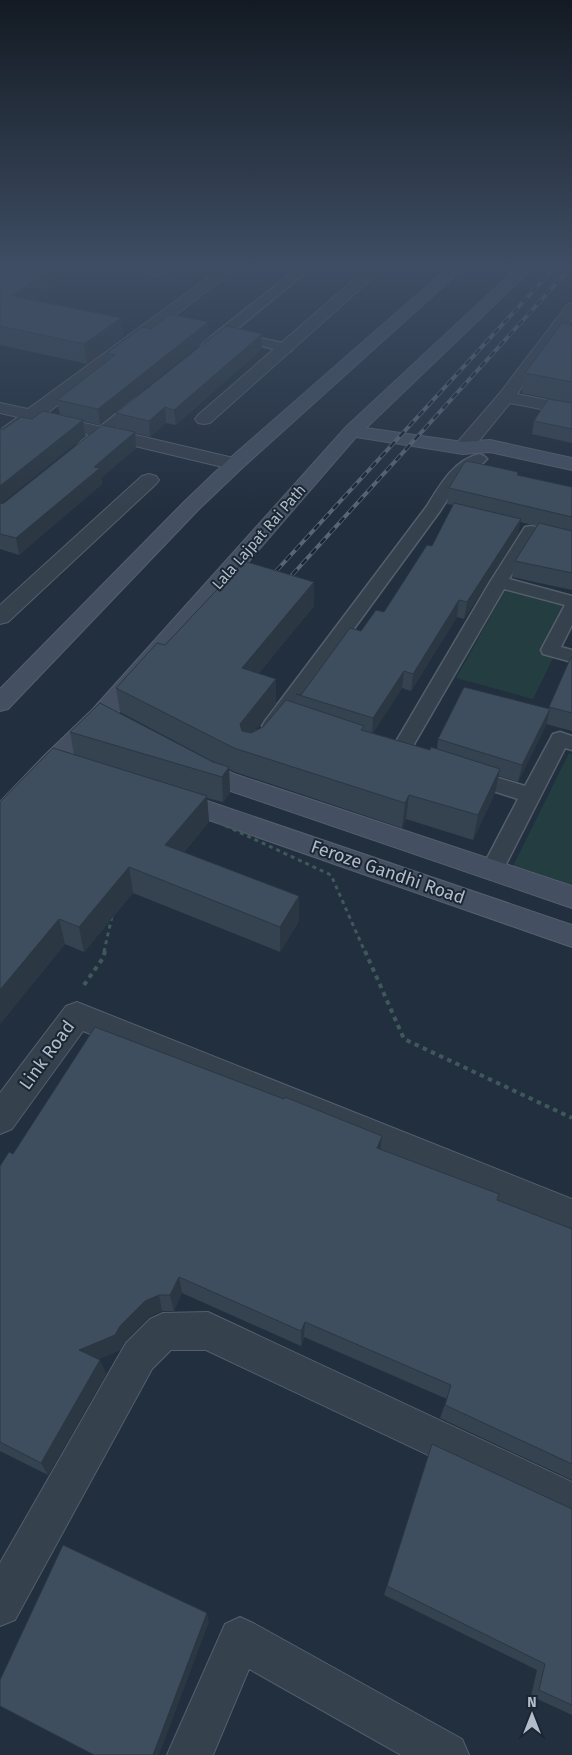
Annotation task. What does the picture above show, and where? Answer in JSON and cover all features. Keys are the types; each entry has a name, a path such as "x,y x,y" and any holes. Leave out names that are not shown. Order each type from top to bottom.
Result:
{"main road":[{"path":"0,703 184,513 235,464 367,347"},
{"name":"Lala Lajpat Rai Path","path":"0,818 53,762 111,720 352,431 441,347"},
{"path":"352,431 463,448 490,446 572,464"},
{"path":"463,448 479,459 572,480"},
{"name":"Feroze Gandhi Road","path":"172,752 225,780 572,897"},
{"path":"53,762 81,770"},
{"path":"208,814 225,780"},
{"name":"Feroze Gandhi Road","path":"147,790 208,814 572,936"}],"street":[{"path":"0,439 124,347"},
{"path":"463,448 549,347"},
{"path":"204,419 286,348"},
{"path":"506,397 572,410"},
{"path":"0,408 235,464"},
{"path":"0,617 149,480"},
{"path":"78,1003 572,1215"},
{"name":"Link Road","path":"0,1119 78,1003"},
{"path":"0,1605 139,1356 163,1332 208,1331 572,1503"},
{"path":"190,1755 240,1639 446,1755"}],"lane":[{"path":"194,357 207,347"},
{"path":"281,347 286,348"},
{"path":"73,456 150,393"},
{"path":"263,736 442,510 456,475 479,459"},
{"path":"362,742 408,756 499,582 531,531"},
{"path":"499,582 572,600"},
{"path":"572,607 550,650 572,656"},
{"path":"281,715 299,721"},
{"path":"492,870 560,739 572,743"},
{"path":"455,771 531,796"}],"path":[{"path":"208,814 331,875 404,1039 572,1118"},
{"path":"78,1003 103,958 113,912"}],"green space":[{"path":"505,591 572,608 572,620 533,699 456,678"},
{"path":"569,753 572,754 572,888 512,868"}],"building":[{"path":"115,347 177,347 98,409 57,400 115,355 107,353"},
{"path":"200,347 247,347 174,410 165,407 149,421 116,413"},
{"path":"544,347 572,347 572,382 525,373"},
{"path":"548,399 572,403 572,429 534,421"},
{"path":"43,411 83,420 0,486 0,429 4,429 21,417 32,419"},
{"path":"102,425 135,432 94,467 100,468 16,538 0,534 0,504 4,503"},
{"path":"467,461 518,472 517,475 572,487 572,517 449,488"},
{"path":"454,503 521,519 467,602 459,600 413,674 404,671 373,718 296,694 301,695 350,628 361,631 376,610 384,612 427,545 432,546"},
{"path":"539,523 572,531 572,573 515,561"},
{"path":"244,561 314,582 242,668 276,679 240,724 242,731 251,733 263,727 286,700 364,726 361,730 430,750 431,747 500,769 478,815 409,795 405,803 234,748 116,688 157,643 165,645"},
{"path":"572,658 572,713 549,707"},
{"path":"464,687 550,709 522,765 438,739"},
{"path":"100,703 213,762 229,767 222,777 70,732"},
{"path":"53,748 207,796 165,845 299,896 280,927 129,867 79,927 59,919 0,990 0,802"},
{"path":"95,1027 284,1099 285,1097 382,1136 377,1148 499,1194 497,1200 572,1229 572,1464 445,1405 451,1385 305,1322 301,1331 179,1277 170,1295 159,1295 145,1301 120,1326 115,1335 79,1350 100,1360 41,1463 0,1442 0,1166 9,1152 13,1154"},
{"path":"432,1444 572,1509 572,1705 539,1690 545,1664 387,1586"},
{"path":"63,1545 207,1613 153,1755 94,1755 0,1706 0,1680"}],"railway":[{"path":"267,581 482,347"},
{"path":"283,585 499,347"}]}
